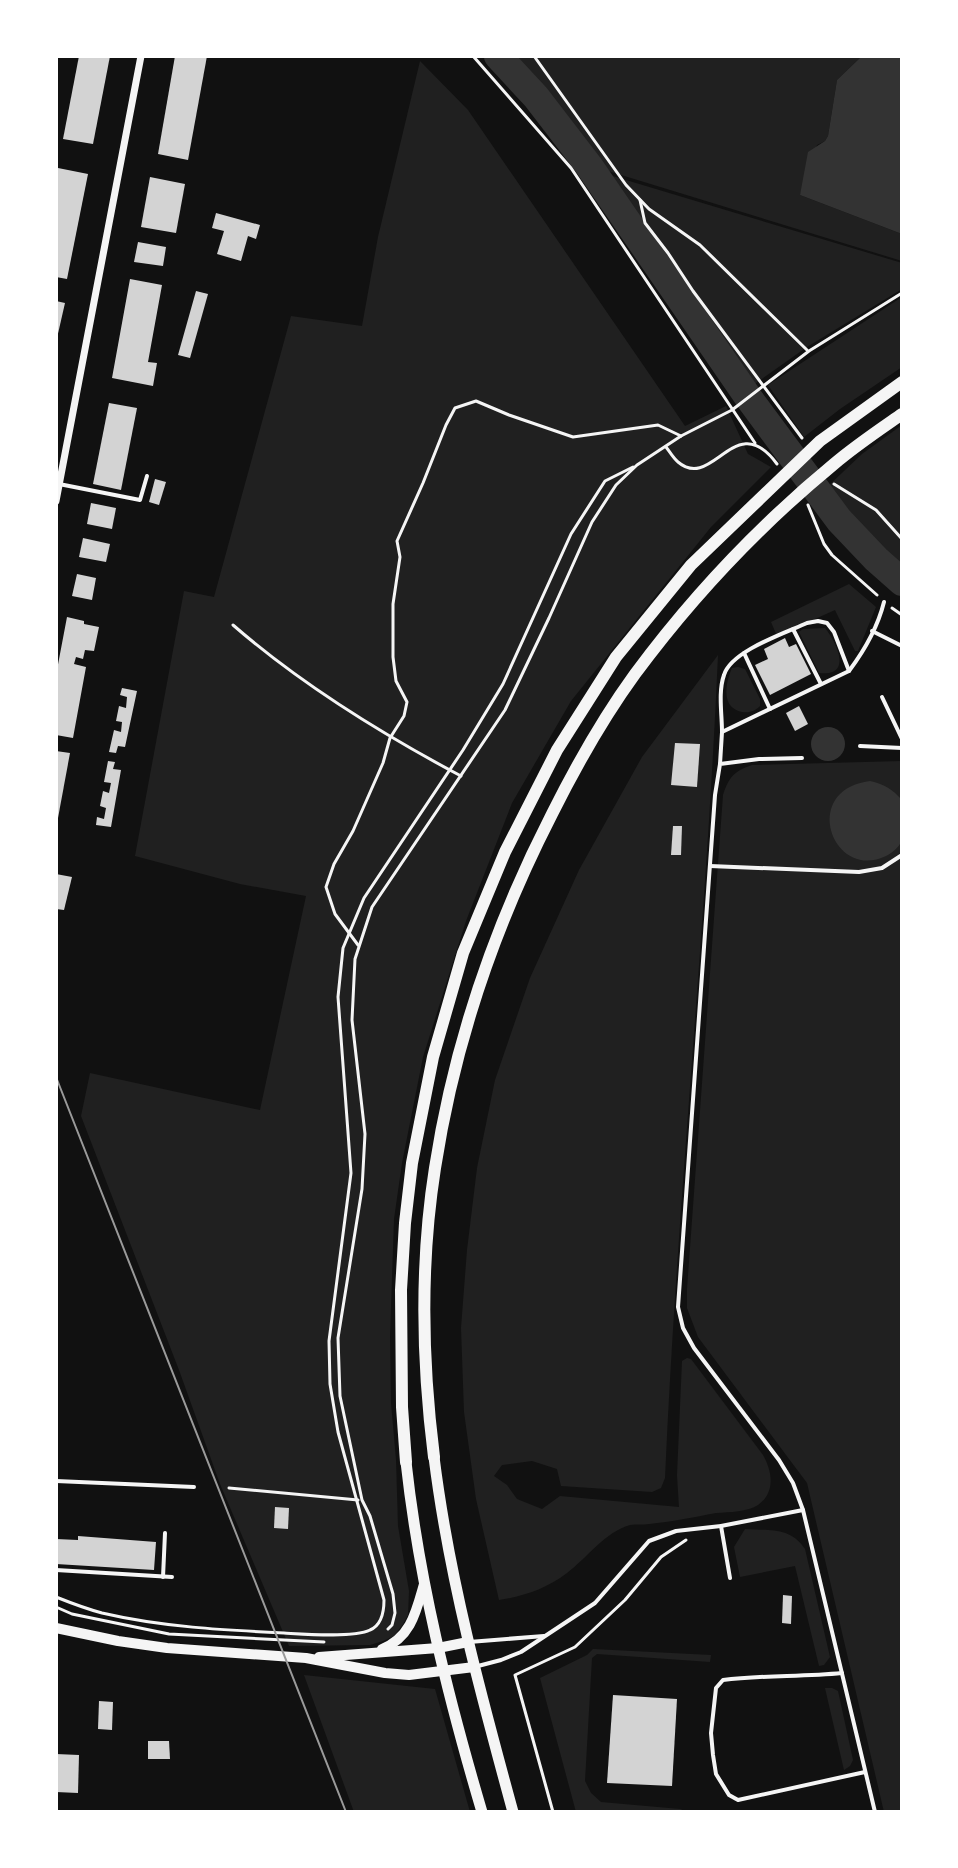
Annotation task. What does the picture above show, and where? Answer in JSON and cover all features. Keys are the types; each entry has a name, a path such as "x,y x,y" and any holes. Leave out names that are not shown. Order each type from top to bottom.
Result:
{"highway":[{"path":"406,1462 402,1407 401,1290 412,1163 433,1057 463,953 511,839 557,750 616,657 691,565 820,441 902,382"},
{"path":"434,1457 427,1404 425,1293 435,1169 456,1064 486,962 527,861 578,763 635,675 709,583 789,503 836,462 902,414"}],"main road":[{"path":"434,1457 451,1565 468,1642 513,1812"},
{"path":"406,1462 424,1584 457,1725 482,1812"},
{"path":"373,1653 400,1639 415,1618 424,1584"},
{"path":"56,1628 167,1648 306,1658 385,1673 409,1675 474,1667"},
{"path":"306,1658 438,1648 468,1642"}],"street":[{"path":"56,501 141,56"}],"lane":[{"path":"59,484 140,500 147,476"},
{"path":"722,732 849,671 860,656 884,602"},
{"path":"849,671 834,632 827,623 818,621 793,629 744,653 730,662 724,673 720,764 715,795 678,1307 683,1328 694,1348 793,1483 803,1510 875,1812"},
{"path":"793,629 821,685"},
{"path":"872,631 902,646"},
{"path":"744,653 770,709"},
{"path":"882,697 902,739"},
{"path":"860,746 902,748"},
{"path":"720,764 802,758"},
{"path":"710,866 859,872 882,868 902,855"},
{"path":"56,1481 194,1487"},
{"path":"474,1667 521,1652 595,1603 649,1541 676,1531 721,1526 803,1510"},
{"path":"721,1526 730,1578"},
{"path":"163,1577 165,1533"},
{"path":"56,1570 172,1577"},
{"path":"468,1642 546,1635"},
{"path":"842,1673 750,1676 723,1680 716,1688 711,1733 716,1774 729,1795 738,1800 865,1772"}],"path":[{"path":"473,56 571,168 732,410 755,443 768,451 777,464"},
{"path":"534,56 613,168 640,200 700,245 809,351"},
{"path":"640,200 645,223 763,385"},
{"path":"385,1632 392,1625 395,1613 393,1594 370,1516 360,1500 338,1432 330,1384 329,1341 351,1173 338,997 343,948 364,898 503,684 571,534 605,481 732,410 809,351 902,294"},
{"path":"783,370 902,294"},
{"path":"360,946 335,914 326,887 383,763 390,738 404,716 407,702 396,681 393,657 393,604 400,557 397,541 455,408 476,401 573,437 658,425 681,436"},
{"path":"666,447 680,463 696,468 707,465 742,444 755,443"},
{"path":"56,1597 99,1613 143,1621 196,1628 311,1635 372,1630 384,1612 340,1396 338,1338 362,1189 365,1134 352,1020 355,959 372,907 505,710 592,522 616,485 637,465"},
{"path":"805,501 832,555 901,614"},
{"path":"876,510 902,539"},
{"path":"233,625 267,655 390,738 461,776"},
{"path":"229,1488 360,1500"},
{"path":"553,1812 515,1675 575,1647 625,1600 661,1557 692,1536"},
{"path":"56,1607 72,1614 169,1634 329,1642"}],"shaded area":[{"path":"505,56 862,56 837,80 828,136 817,145 800,195 902,234 902,261 595,167 545,99"},
{"path":"862,56 902,56 902,234 800,195 808,152 828,136 837,80"},
{"path":"420,61 468,110 685,426 726,406 748,454 771,467 711,527 571,701 512,803 466,921 423,1057 394,1219 391,1403 398,1526 409,1591 408,1615 394,1636 370,1645 289,1646 220,1484 81,1116 90,1073 260,1110 306,896 240,884 135,856 184,591 214,597 291,316 362,326 378,237"},
{"path":"596,171 902,263 902,289 807,347 749,388"},
{"path":"902,297 902,367 804,437 768,385"},
{"path":"902,425 902,575 861,534 824,490 862,454"},
{"path":"849,584 876,607 858,651 855,651 835,610 777,636 771,622"},
{"path":"825,628 834,642 839,664 830,673 819,673 799,632"},
{"path":"718,655 665,1478 661,1488 652,1492 561,1486 557,1469 532,1461 502,1465 494,1476 507,1485 517,1499 542,1509 560,1496 679,1507 677,1475 682,1361 687,1358 691,1359 763,1455 769,1468 770,1488 764,1500 749,1509 621,1528 559,1579 526,1594 499,1600 476,1499 464,1412 461,1328 477,1168 495,1080 530,978 579,870 642,757"},
{"path":"732,668 745,669 760,699 760,706 752,711 735,710 728,701 726,694 730,674"},
{"path":"828,727 840,732 845,744 840,756 828,761 816,756 811,744 816,732"},
{"path":"902,761 902,1812 884,1812 807,1483 698,1337 687,1308 687,1289 725,789 736,772 752,765"},
{"path":"870,781 888,788 902,800 903,829 901,841 894,851 867,861 851,857 839,846 832,832 830,816 835,800 848,788"},
{"path":"745,1529 785,1533 793,1536 805,1549 830,1657 824,1665 819,1666 795,1566 740,1577 734,1547"},
{"path":"593,1649 711,1655 710,1662 597,1654 592,1658 585,1781 591,1793 601,1802 688,1812 576,1812 540,1678"},
{"path":"304,1675 435,1689 470,1812 354,1812"},
{"path":"825,1688 838,1691 853,1760 844,1770"}],"building":[{"path":"79,56 110,56 93,144 63,139"},
{"path":"175,56 207,56 188,160 158,154"},
{"path":"58,168 88,174 67,279 56,277"},
{"path":"150,177 185,184 176,233 141,227"},
{"path":"216,213 260,225 256,239 248,236 241,261 217,254 224,231 212,228"},
{"path":"138,242 166,247 163,266 134,262"},
{"path":"130,279 162,285 148,362 157,363 153,386 112,378"},
{"path":"196,291 208,294 190,358 178,355"},
{"path":"56,301 65,303 57,338 56,338"},
{"path":"109,403 137,408 121,490 93,484"},
{"path":"155,479 166,482 159,505 149,502"},
{"path":"91,503 116,508 112,529 87,524"},
{"path":"83,538 110,544 106,562 79,557"},
{"path":"77,574 96,578 92,600 72,596"},
{"path":"67,617 99,627 94,651 85,650 83,659 76,657 74,664 86,667 73,738 56,735 56,675"},
{"path":"785,638 789,647 796,644 811,674 770,695 755,665 768,659 764,649"},
{"path":"122,688 137,691 125,747 118,746 116,753 109,752 114,730 121,732 122,722 116,721 119,706 126,708 127,697 120,695"},
{"path":"799,706 808,724 795,731 786,713"},
{"path":"675,743 700,744 697,787 671,785"},
{"path":"56,751 70,753 58,818 56,818"},
{"path":"108,761 115,762 113,769 121,770 111,827 96,825 97,817 104,819 106,808 100,806 103,791 109,793 111,783 104,782"},
{"path":"673,826 682,826 681,855 671,855"},
{"path":"56,874 72,877 64,910 56,909"},
{"path":"275,1507 289,1508 288,1529 274,1528"},
{"path":"78,1536 156,1542 154,1570 56,1564 56,1539 78,1540"},
{"path":"783,1595 792,1596 791,1624 782,1623"},
{"path":"613,1695 677,1699 672,1786 607,1783"},
{"path":"99,1701 113,1702 112,1730 98,1729"},
{"path":"148,1741 169,1741 170,1759 148,1759"},
{"path":"56,1754 79,1755 78,1793 56,1792"}],"waterway":[{"path":"498,56 536,97 589,166 748,397 839,520 902,582"}],"tram line":[{"path":"56,1077 346,1812"}]}
